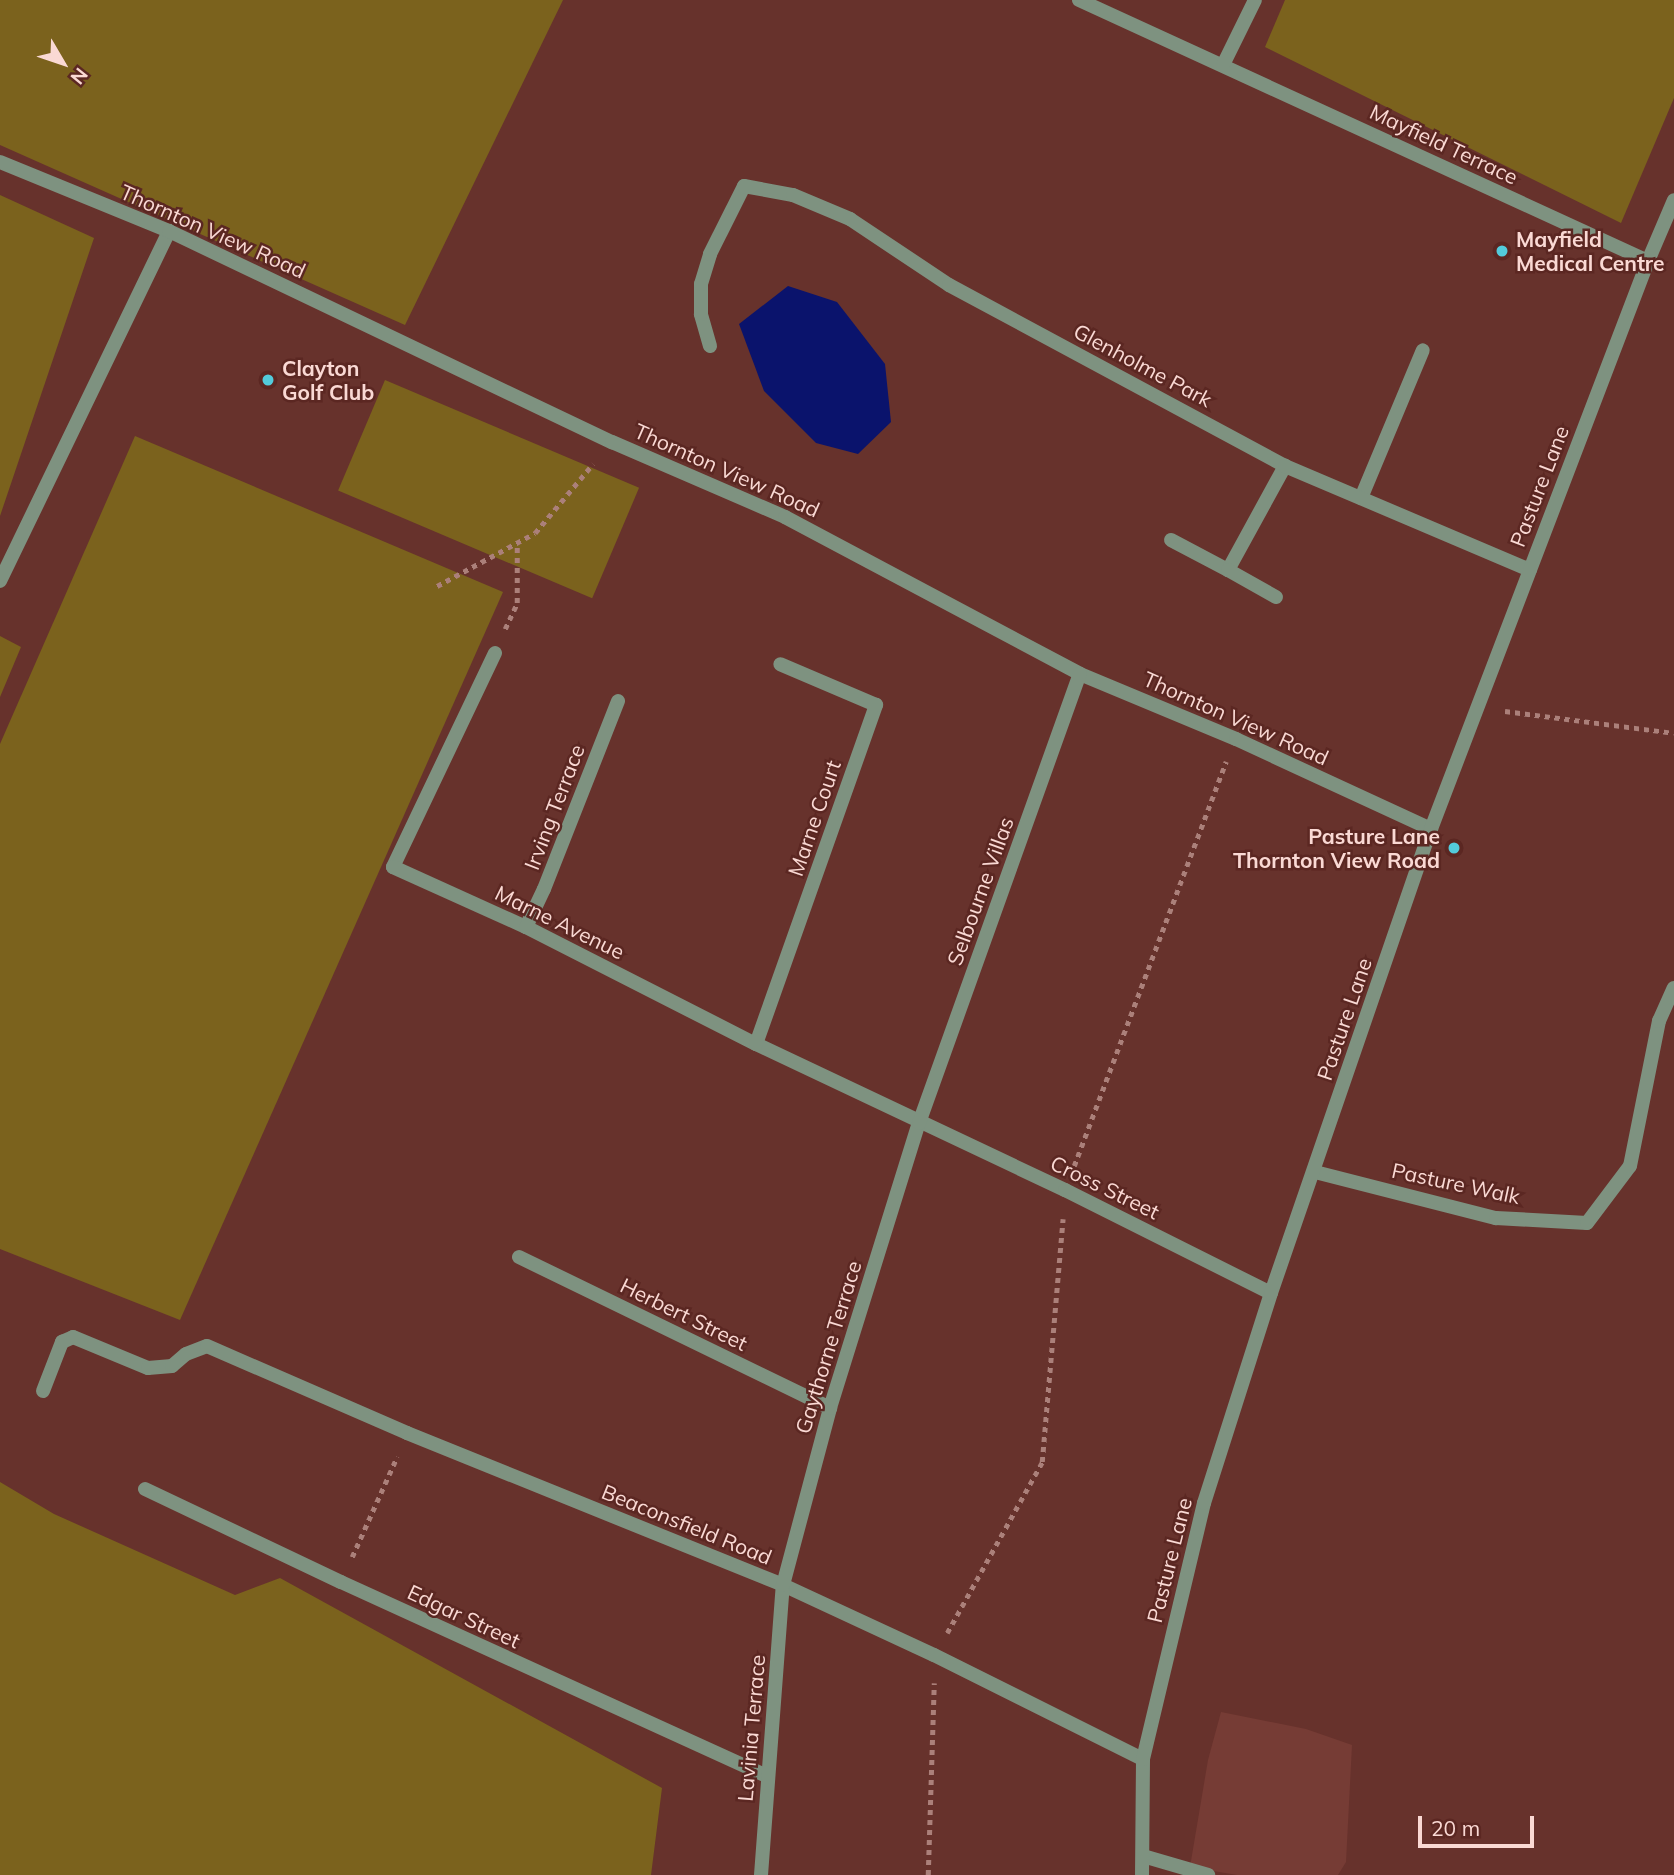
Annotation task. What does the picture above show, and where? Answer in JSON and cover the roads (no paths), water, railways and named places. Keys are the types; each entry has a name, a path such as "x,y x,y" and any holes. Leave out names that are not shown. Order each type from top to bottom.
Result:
{"street":[{"name":"Mayfield Terrace","path":"1079,0 1648,261"},
{"path":"1223,65 1255,0"},
{"name":"Thornton View Road","path":"0,162 169,231 612,442 785,517 1080,674 1236,739 1431,829"},
{"name":"Glenholme Park","path":"710,346 701,314 701,284 710,254 744,186 793,195 850,219 949,285 1285,466 1530,570"},
{"name":"Pasture Lane","path":"1142,1875 1143,1759 1204,1503 1270,1293 1315,1172 1431,829 1648,261 1674,200"},
{"path":"0,581 169,231"},
{"path":"1361,498 1423,350"},
{"path":"1228,570 1285,466"},
{"path":"1171,540 1276,597"},
{"name":"Marne Avenue","path":"495,653 393,867 526,927 919,1123"},
{"name":"Marne Court","path":"756,1044 876,705 779,664"},
{"name":"Selbourne Villas","path":"919,1123 1080,674"},
{"name":"Irving Terrace","path":"526,927 544,889 618,701"},
{"name":"Pasture Walk","path":"1315,1172 1496,1218 1587,1223 1630,1166 1659,1021 1674,988"},
{"name":"Cross Street","path":"919,1123 1065,1189 1270,1293"},
{"name":"Gaythorne Terrace","path":"783,1585 830,1408 919,1123"},
{"name":"Herbert Street","path":"520,1257 830,1408"},
{"name":"Beaconsfield Road","path":"43,1391 62,1342 73,1337 148,1368 172,1366 186,1354 206,1346 407,1433 783,1585 934,1655 1143,1759"},
{"name":"Edgar Street","path":"145,1489 341,1582 768,1777"},
{"name":"Lavinia Terrace","path":"761,1875 783,1585"},
{"path":"1143,1856 1208,1875"}],"place":[{"name":"Mayfield Medical Centre","path":"1502,251"},
{"name":"Clayton Golf Club","path":"268,380"},
{"name":"Pasture Lane Thornton View Road","path":"1454,848"}]}
